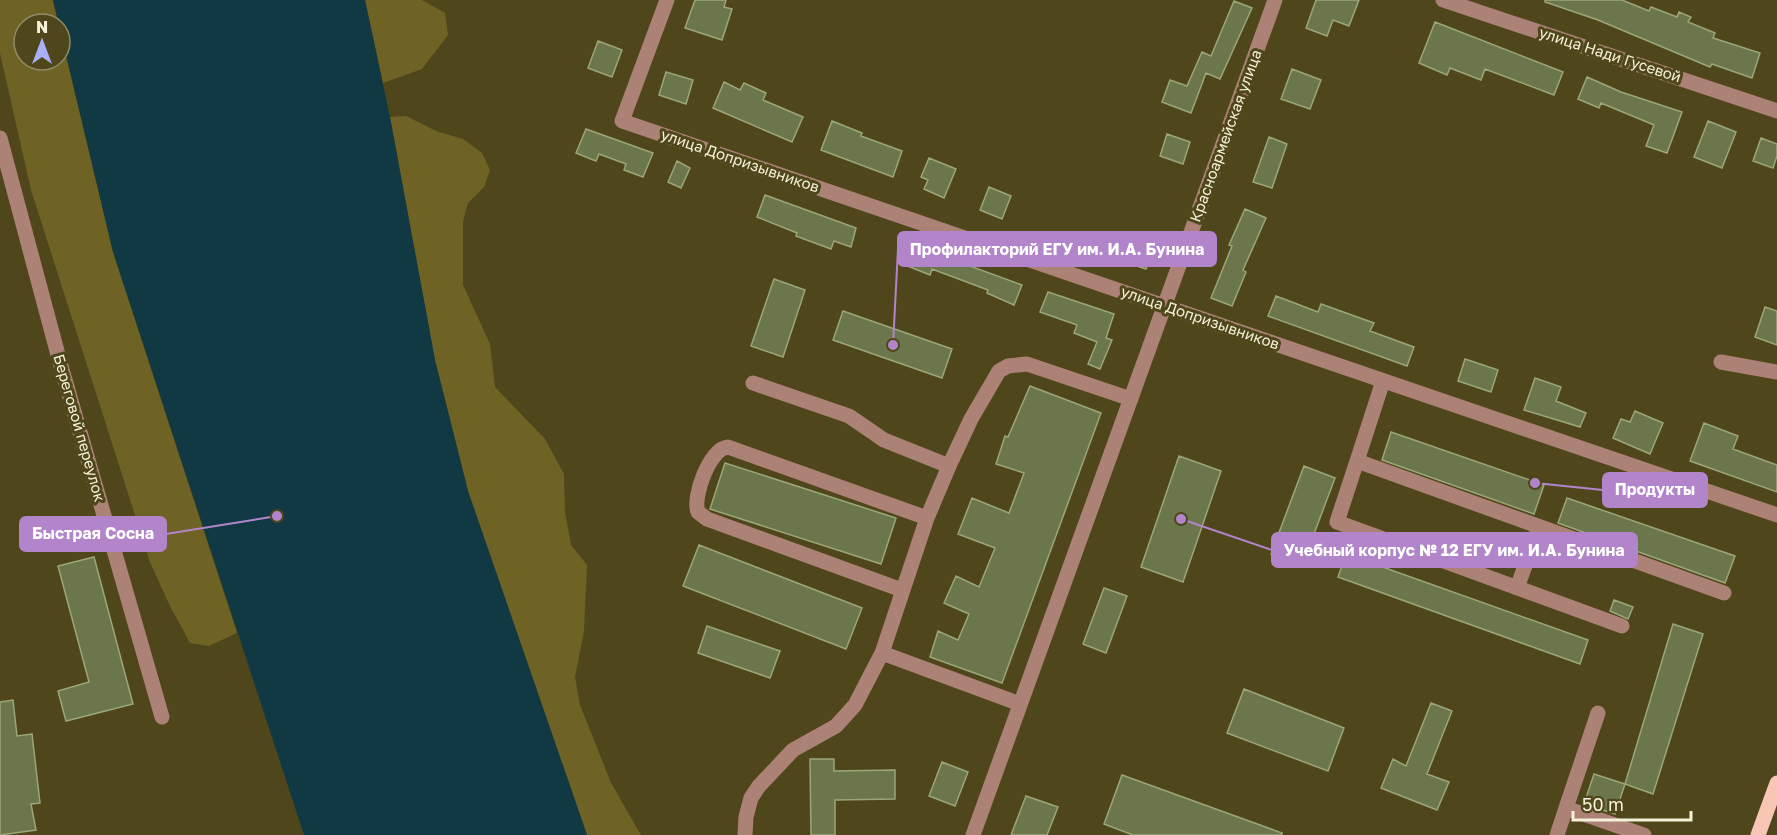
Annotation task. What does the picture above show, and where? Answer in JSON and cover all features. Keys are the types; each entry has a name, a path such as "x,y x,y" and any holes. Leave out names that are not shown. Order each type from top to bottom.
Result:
{"main road":[{"path":"1758,835 1777,783"}],"street":[{"name":"улица Допризывников","path":"667,0 622,121 1777,515"},
{"name":"Красноармейская улица","path":"973,835 1275,0"},
{"name":"улица Нади Гусевой","path":"1443,0 1777,111"},
{"name":"Береговой переулок","path":"0,138 61,366 162,717"},
{"path":"1721,362 1777,372"},
{"path":"745,835 746,817 751,798 759,786 793,750 836,726 848,716 882,653 927,518 949,466 971,419 999,371 1008,366 1027,363 1131,399"},
{"path":"1383,381 1336,522 1622,626"},
{"path":"753,383 849,416 884,440 949,466"},
{"path":"902,590 706,519 699,512 696,503 697,496 714,453 721,448 728,447 927,518"},
{"path":"1357,461 1725,593"},
{"path":"1517,588 1539,527"},
{"path":"882,653 1020,704"},
{"path":"1557,835 1598,713"},
{"path":"1566,808 1644,835"}],"shaded area":[{"path":"0,0 53,0 56,12 12,12 12,72 70,72 113,252 237,633 209,646 190,643 150,562 31,190 0,53"},
{"path":"365,0 422,0 445,13 448,35 422,69 383,83"},
{"path":"406,116 436,131 463,139 482,153 490,170 484,187 468,203 463,221 463,285 490,344 495,387 545,439 564,474 565,512 571,545 587,565 584,631 575,677 580,705 611,783 641,835 587,835 468,491 435,360 390,117"}],"water":[{"path":"53,0 365,0 390,117 435,360 468,491 587,835 304,835 113,252 70,72 72,72 72,12 56,12"}],"building":[{"path":"695,0 726,0 724,7 732,9 722,40 685,28"},
{"path":"1316,0 1359,0 1349,26 1333,20 1327,36 1306,28"},
{"path":"1545,0 1622,0 1649,11 1651,7 1677,17 1679,12 1691,17 1688,22 1715,33 1713,38 1760,53 1752,78 1712,64 1710,67 1598,20 1545,2"},
{"path":"1234,1 1252,8 1220,79 1206,73 1191,113 1162,102 1170,80 1187,86 1202,52 1211,56"},
{"path":"1435,22 1563,72 1554,95 1485,69 1481,80 1450,68 1447,75 1419,63"},
{"path":"598,41 622,50 612,77 588,68"},
{"path":"1292,69 1321,80 1310,109 1281,99"},
{"path":"666,72 693,80 686,104 659,95"},
{"path":"1587,77 1621,92 1682,112 1667,153 1646,146 1654,125 1601,103 1599,108 1578,99"},
{"path":"724,82 740,90 744,83 766,93 763,100 803,117 792,142 713,108"},
{"path":"832,121 862,133 861,136 902,151 893,177 821,150"},
{"path":"1708,121 1736,132 1722,168 1694,157"},
{"path":"586,129 653,153 643,177 624,170 626,164 599,154 596,161 576,153"},
{"path":"1167,134 1190,142 1183,164 1160,156"},
{"path":"1269,137 1287,144 1272,188 1253,182"},
{"path":"1761,138 1777,144 1777,156 1773,168 1753,161"},
{"path":"929,158 956,169 944,198 924,189 928,180 921,177"},
{"path":"677,161 690,168 681,188 668,182"},
{"path":"989,187 1011,196 1002,219 980,210"},
{"path":"765,195 856,228 851,247 834,241 831,249 796,236 797,233 757,217"},
{"path":"1245,209 1266,218 1243,270 1246,272 1232,306 1211,298 1232,246 1229,245"},
{"path":"1128,235 1155,244 1146,269 1119,260"},
{"path":"907,243 1022,285 1014,305 987,293 988,290 932,269 930,275 900,263"},
{"path":"774,279 805,290 783,357 751,346"},
{"path":"1048,292 1114,314 1106,338 1112,340 1100,369 1088,364 1097,342 1074,333 1077,325 1040,312"},
{"path":"1276,296 1318,312 1321,304 1374,323 1370,331 1414,347 1407,366 1268,316"},
{"path":"1765,307 1777,311 1777,345 1755,337"},
{"path":"843,311 952,349 942,378 833,340"},
{"path":"1465,359 1498,370 1491,392 1458,381"},
{"path":"1535,378 1561,387 1556,401 1586,413 1580,427 1524,410"},
{"path":"1030,386 1101,413 1002,683 930,657 938,631 958,640 969,614 944,603 956,576 979,587 995,548 958,534 972,498 1009,513 1024,473 996,464 1005,436 1008,437"},
{"path":"1635,411 1663,423 1650,454 1613,438 1621,419 1630,422"},
{"path":"1704,423 1738,436 1733,449 1777,465 1777,492 1690,461"},
{"path":"1391,432 1544,485 1534,514 1382,460"},
{"path":"1179,456 1221,471 1183,582 1141,567"},
{"path":"725,463 896,518 881,564 710,509"},
{"path":"1304,466 1335,478 1302,566 1271,554"},
{"path":"1567,498 1735,556 1725,583 1558,523"},
{"path":"699,545 862,608 846,649 683,586"},
{"path":"1346,554 1588,640 1580,664 1338,577"},
{"path":"94,557 133,704 66,721 58,691 89,682 58,566"},
{"path":"1104,588 1127,596 1106,653 1083,644"},
{"path":"1614,600 1633,607 1628,619 1610,611"},
{"path":"1673,624 1703,634 1653,794 1625,784"},
{"path":"707,626 780,651 770,678 698,653"},
{"path":"1244,689 1344,728 1328,771 1227,733"},
{"path":"13,700 17,736 32,734 40,803 31,804 36,830 0,835 0,702"},
{"path":"1431,703 1452,711 1427,774 1449,782 1437,810 1381,788 1393,759 1406,766"},
{"path":"810,759 834,759 834,771 895,770 895,799 835,800 835,835 811,835"},
{"path":"942,762 968,772 955,806 929,796"},
{"path":"1594,774 1625,784 1615,814 1584,804"},
{"path":"1122,775 1282,833 1282,835 1133,835 1104,824"},
{"path":"1026,796 1058,807 1047,835 1011,835"}],"place":[{"name":"Профилакторий ЕГУ им. И.А. Бунина","path":"893,345"},
{"name":"Продукты","path":"1535,483"},
{"name":"Быстрая Сосна","path":"277,516"},
{"name":"Учебный корпус № 12 ЕГУ им. И.А. Бунина","path":"1181,519"}]}
